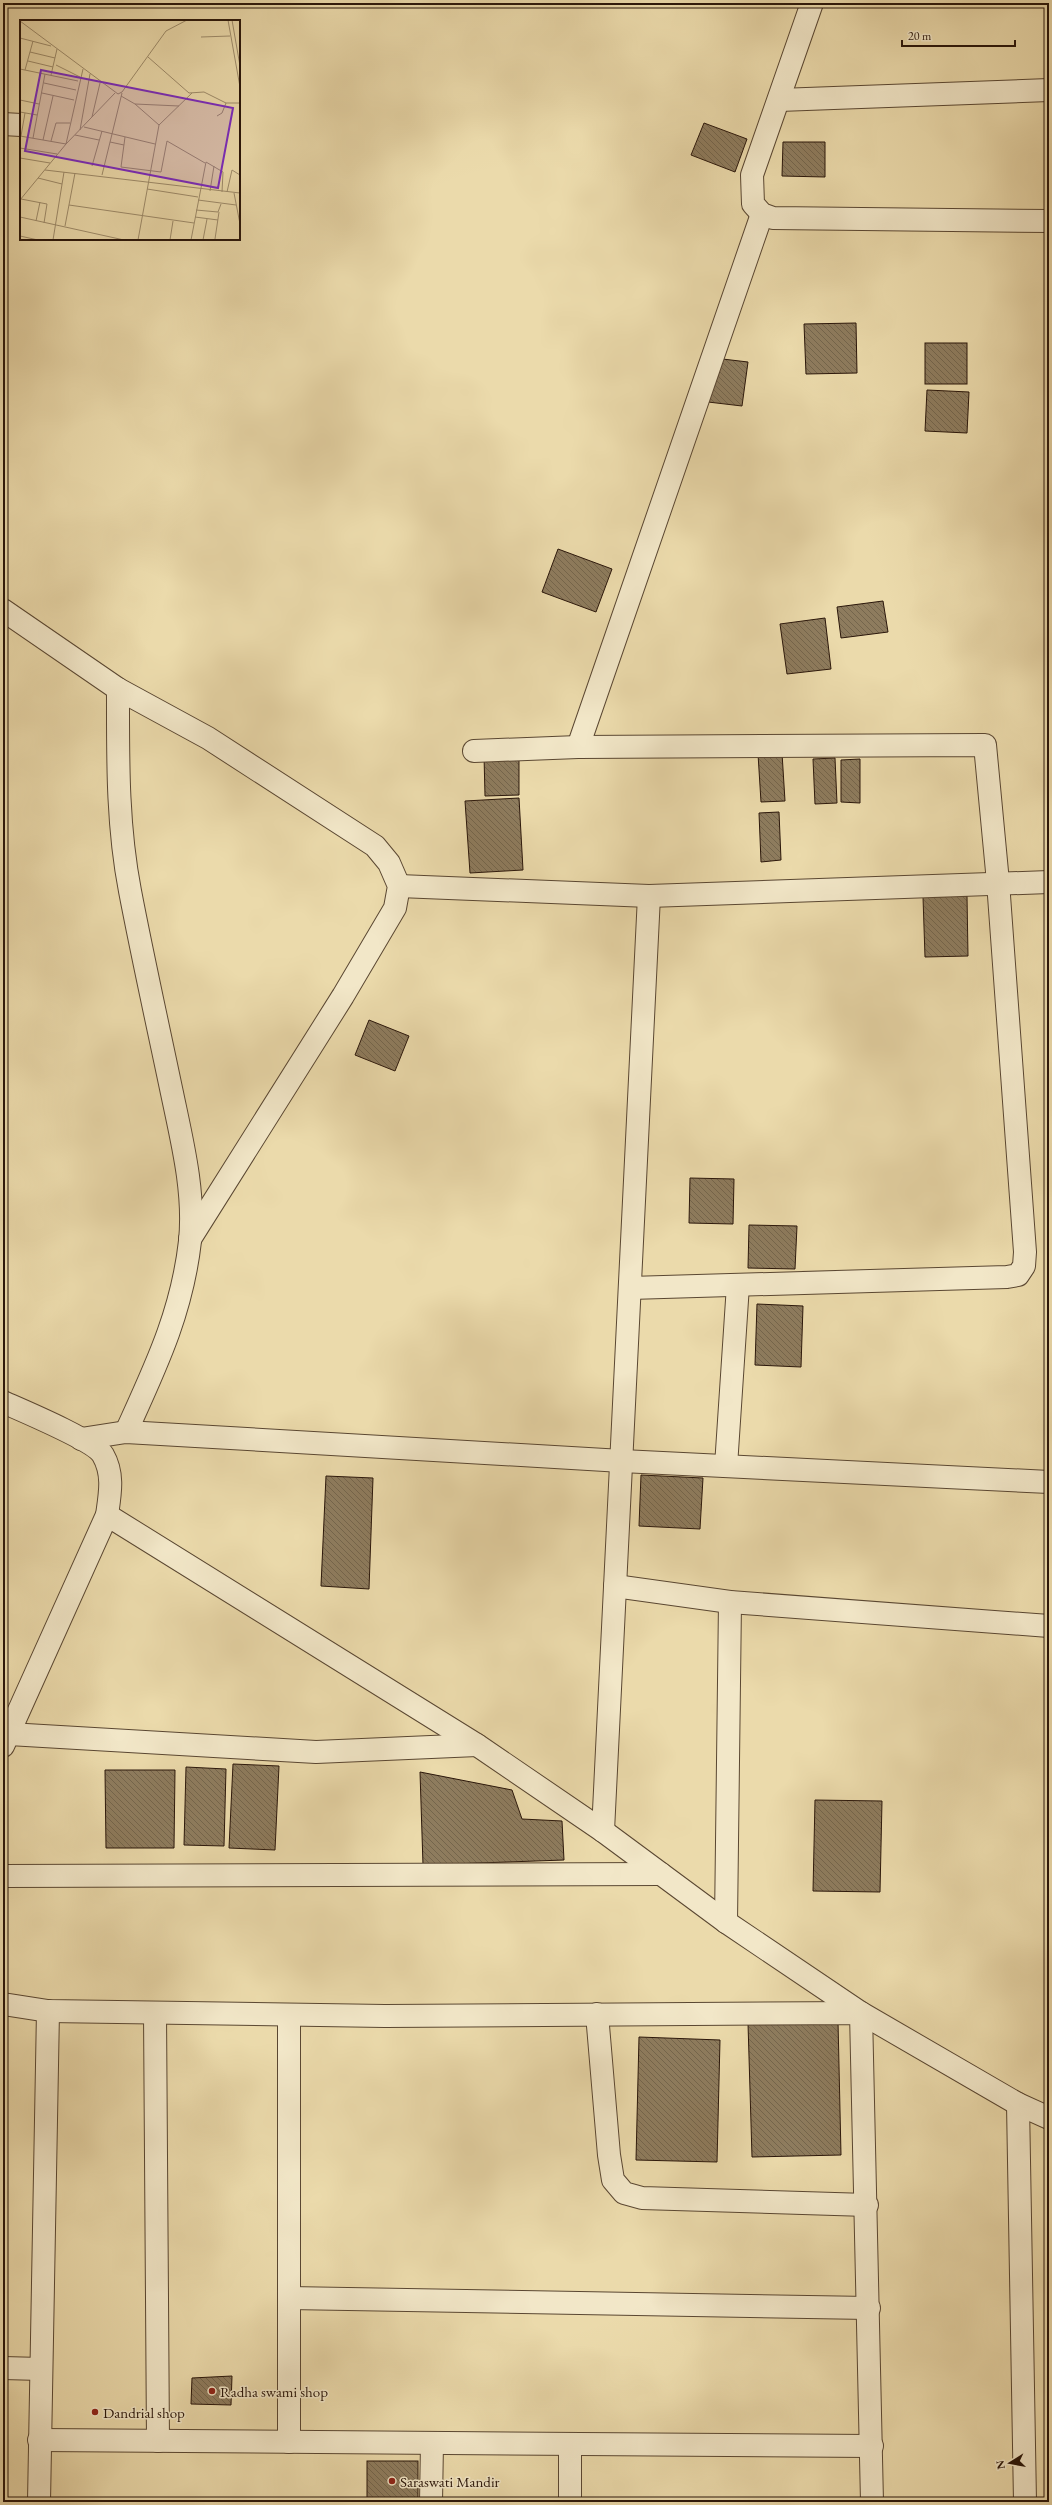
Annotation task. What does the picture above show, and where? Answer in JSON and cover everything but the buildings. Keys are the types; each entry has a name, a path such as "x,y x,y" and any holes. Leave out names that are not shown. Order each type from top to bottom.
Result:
{"street":[{"path":"812,3 752,175 753,204 762,214 773,218 1049,221"},
{"path":"779,100 1049,90"},
{"path":"3,124 20,125"},
{"path":"578,747 762,214"},
{"path":"3,610 118,689 208,738 375,846 389,863 399,886 395,908 338,1003 190,1239"},
{"path":"118,689 118,793 121,835 130,890 188,1173 190,1239 184,1286 171,1330 126,1432"},
{"path":"474,751 578,747 985,745 998,882 1025,1252 1024,1266 1018,1275 630,1288"},
{"path":"399,886 649,896 998,882 1049,882"},
{"path":"603,1831 649,896"},
{"path":"726,1466 738,1285"},
{"path":"3,1402 81,1439 103,1454 112,1483 107,1515 6,1740 316,1752 477,1745"},
{"path":"81,1439 126,1432 622,1461 1049,1482"},
{"path":"107,1515 477,1745 603,1831 726,1922 861,2013 1018,2104 1049,2118"},
{"path":"615,1586 730,1602 1049,1626"},
{"path":"726,1922 730,1602"},
{"path":"3,1876 661,1874"},
{"path":"3,2004 48,2011 384,2016 861,2013"},
{"path":"39,2502 48,2011"},
{"path":"155,2013 158,2441"},
{"path":"861,2013 867,2205 872,2502"},
{"path":"597,2014 608,2155 613,2180 624,2193 642,2198 867,2205"},
{"path":"289,2015 289,2442"},
{"path":"1018,2104 1025,2502"},
{"path":"289,2298 869,2308"},
{"path":"3,2368 41,2369"},
{"path":"39,2440 872,2446"},
{"path":"431,2502 432,2443"},
{"path":"570,2444 570,2502"}],"place":[{"name":"Radha swami shop","path":"212,2391"},
{"name":"Dandrial shop","path":"95,2412"},
{"name":"Saraswati Mandir","path":"392,2481"}]}
